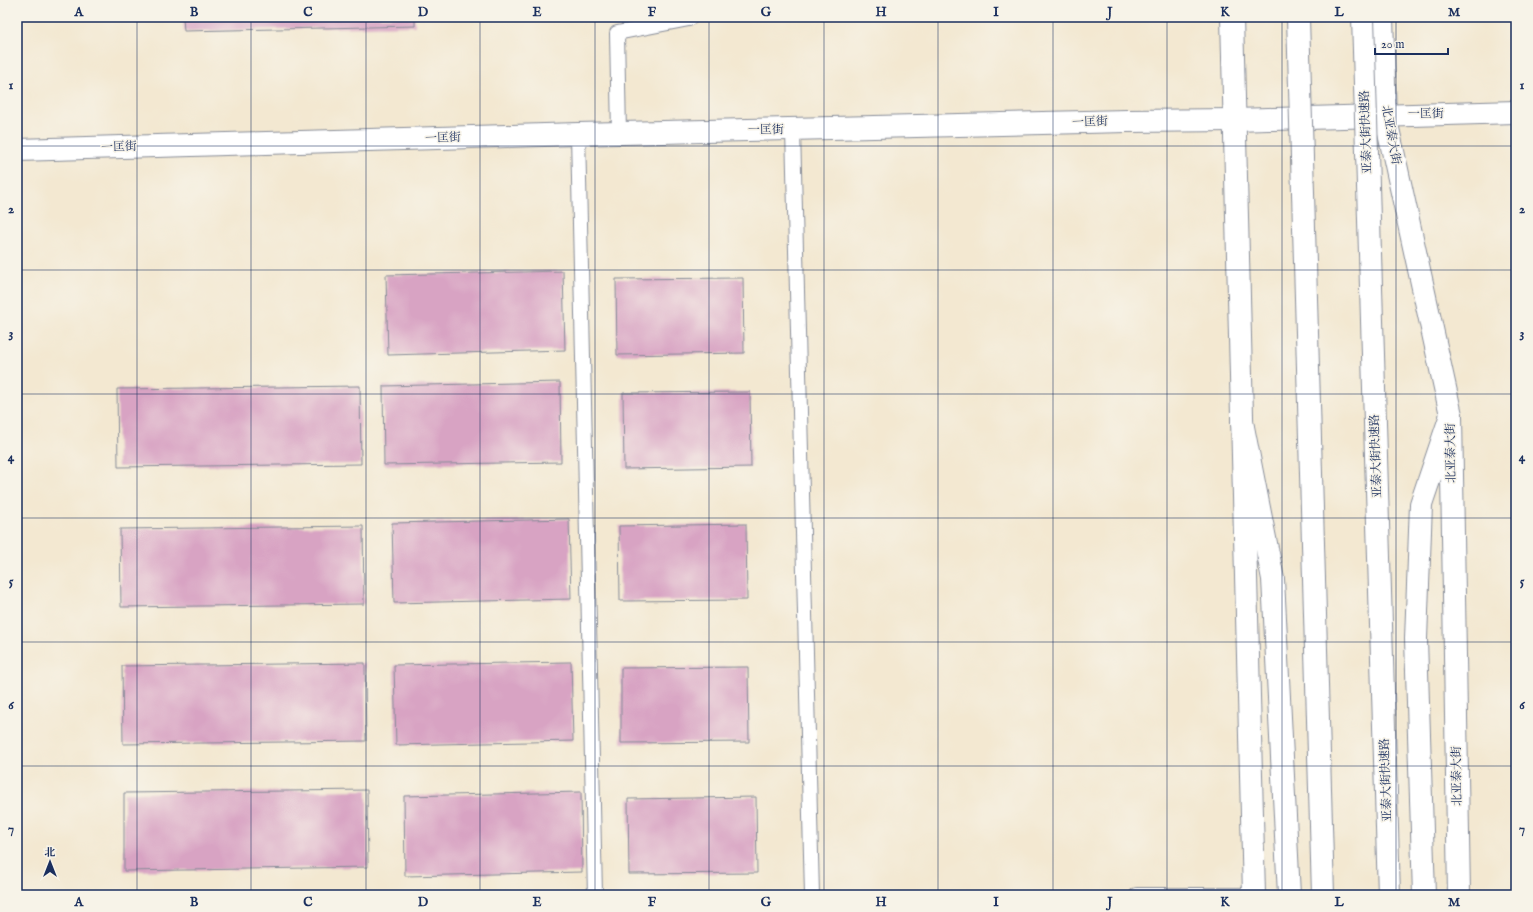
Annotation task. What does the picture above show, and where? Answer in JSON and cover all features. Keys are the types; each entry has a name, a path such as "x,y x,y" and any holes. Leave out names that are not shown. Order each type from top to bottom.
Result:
{"main road":[{"path":"1232,17 1254,895"},
{"path":"1298,17 1323,895"},
{"name":"亚泰大街快速路","path":"1363,17 1389,895"},
{"name":"北亚泰大街","path":"1382,17 1385,115 1451,415 1458,895"},
{"name":"一匡街","path":"17,150 578,134 1127,121 1235,120 1516,112"},
{"path":"1424,895 1416,639 1421,504 1451,415"},
{"path":"1242,422 1273,579 1289,895"}],"lane":[{"path":"619,134 617,33 689,19 689,17"},
{"path":"793,130 812,895"},
{"path":"578,134 595,895"},
{"path":"1137,895 1254,895"}],"building":[{"path":"183,17 415,17 415,26 184,31"},
{"path":"563,271 565,350 388,355 386,275"},
{"path":"743,278 744,353 617,355 616,279"},
{"path":"560,382 561,462 384,465 383,386"},
{"path":"360,386 361,464 118,467 117,389"},
{"path":"750,392 751,467 624,469 623,393"},
{"path":"569,519 571,599 394,603 392,523"},
{"path":"746,524 747,600 620,601 619,526"},
{"path":"363,526 364,604 121,607 120,529"},
{"path":"571,662 573,741 396,745 394,665"},
{"path":"365,663 366,741 123,744 122,666"},
{"path":"748,667 749,742 621,743 621,668"},
{"path":"367,790 368,867 124,871 124,793"},
{"path":"581,792 582,872 405,876 404,796"},
{"path":"756,797 757,873 629,874 628,799"}]}
